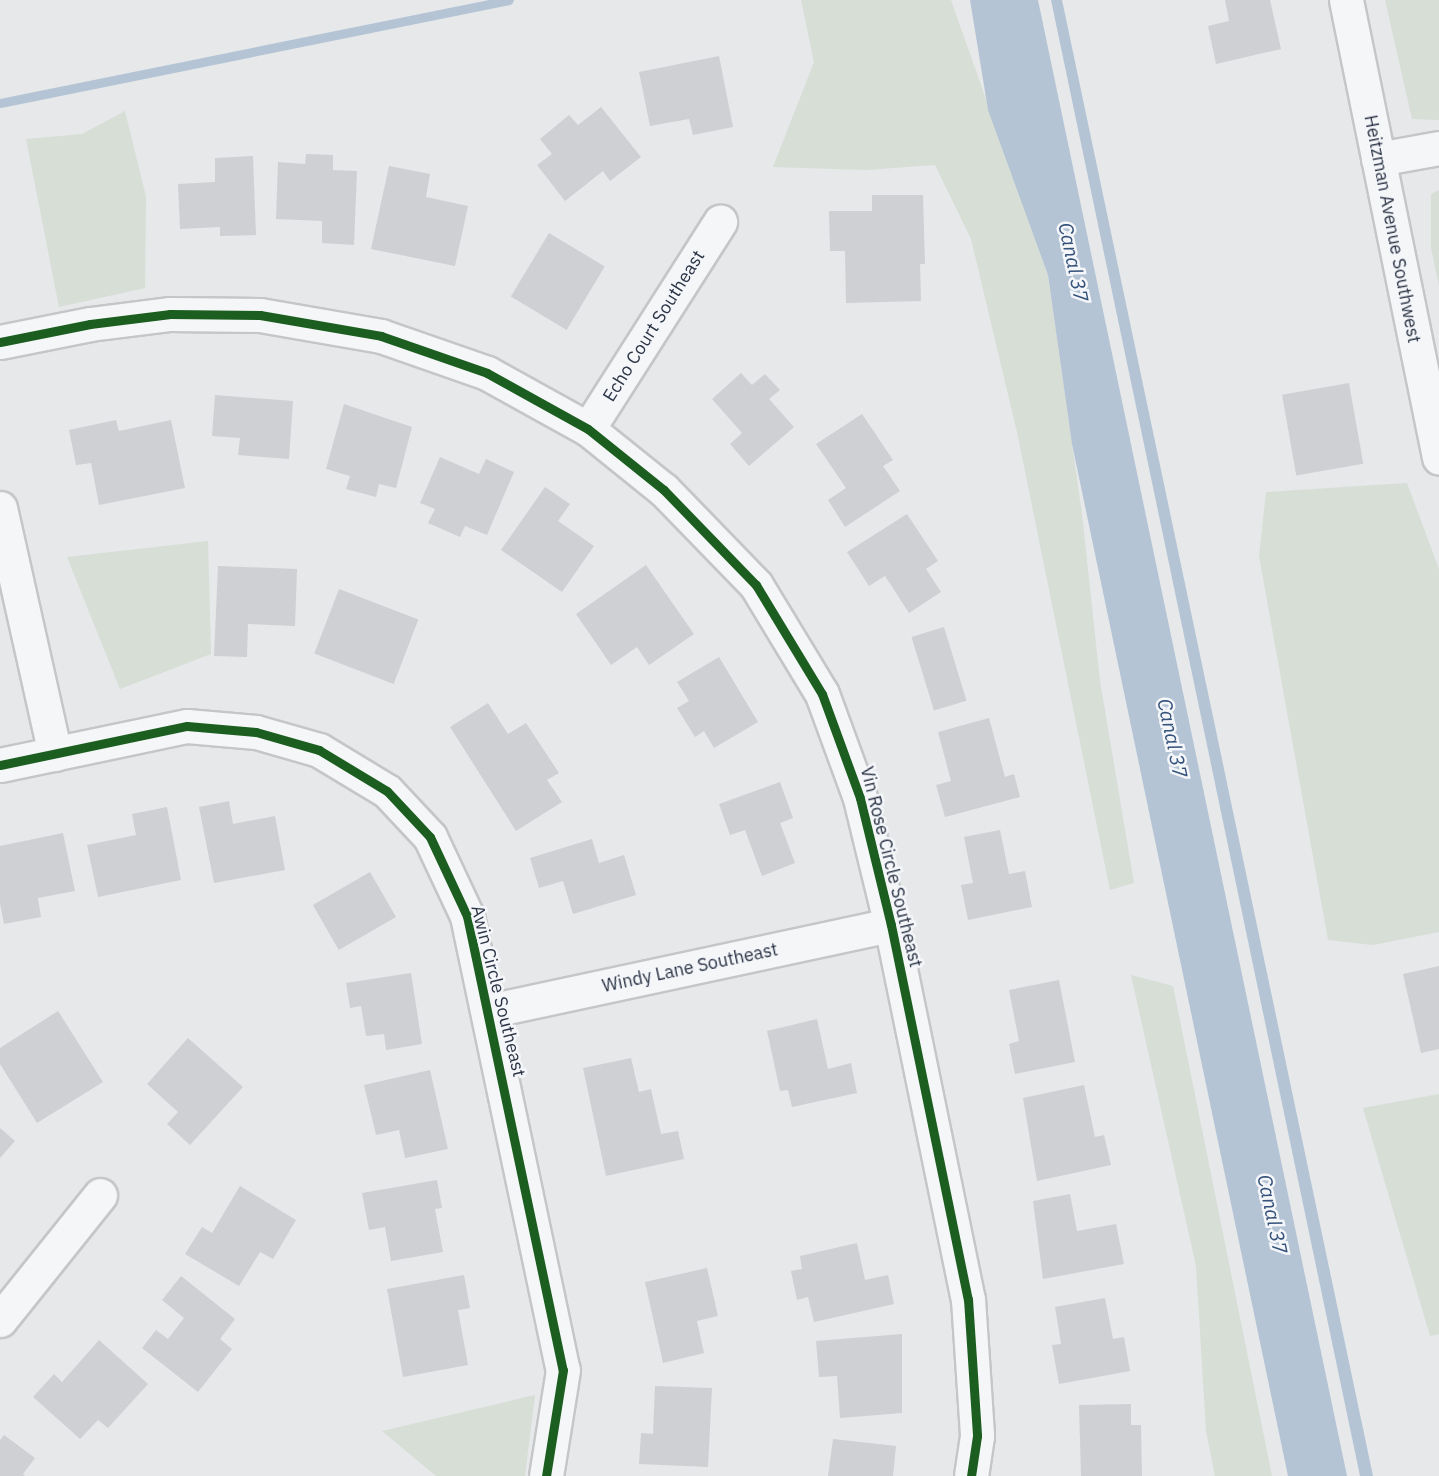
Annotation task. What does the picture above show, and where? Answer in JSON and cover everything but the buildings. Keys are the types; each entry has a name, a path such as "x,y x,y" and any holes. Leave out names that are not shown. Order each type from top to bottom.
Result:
{"street":[{"name":"Heitzman Avenue Southwest","path":"1346,0 1439,458"},
{"path":"1378,159 1439,148"},
{"name":"Echo Court Southeast","path":"588,429 720,222"},
{"name":"Vin Rose Circle Southeast","path":"0,342 90,324 170,314 260,315 391,340 487,373 588,429 664,490 756,585 822,694 860,798 891,925 968,1299 977,1436 971,1476"},
{"path":"0,508 55,754"},
{"name":"Awin Circle Southeast","path":"0,765 187,726 256,732 319,750 358,773 387,791 429,837 467,916 489,1011 563,1370 546,1476"},
{"name":"Windy Lane Southeast","path":"489,1011 891,925"},
{"path":"0,1320 100,1195"}],"shaded area":[{"path":"801,0 951,0 1048,275 1082,514 1100,681 1134,883 1110,890 1017,432 971,239 935,165 866,170 773,167 814,62"},
{"path":"1385,0 1439,0 1439,120 1412,119"},
{"path":"125,111 146,197 145,288 59,307 26,139 82,134"},
{"path":"1439,190 1439,286 1431,248 1431,194"},
{"path":"1407,483 1439,569 1439,932 1373,945 1328,940 1259,556 1266,492"},
{"path":"208,541 211,654 120,689 67,557"},
{"path":"1131,975 1173,986 1272,1476 1215,1476 1206,1431 1196,1266"},
{"path":"1439,1094 1439,1334 1430,1336 1363,1108"},
{"path":"535,1395 525,1476 436,1476 382,1431"}],"water":[{"name":"Canal 37","path":"970,0 1038,0 1347,1476 1288,1476 1072,444 1048,275 988,110"},
{"path":"1051,0 1062,0 1373,1476 1360,1476"}],"waterway":[{"path":"0,103 509,0"}],"cycle path":[{"path":"0,342 90,324 170,314 260,315 381,336 487,373 588,429 664,490 756,585 822,694 860,798 891,925 968,1299 977,1436 971,1476"},
{"path":"0,765 187,726 256,732 319,750 387,791 430,837 467,916 563,1370 546,1476"}]}
